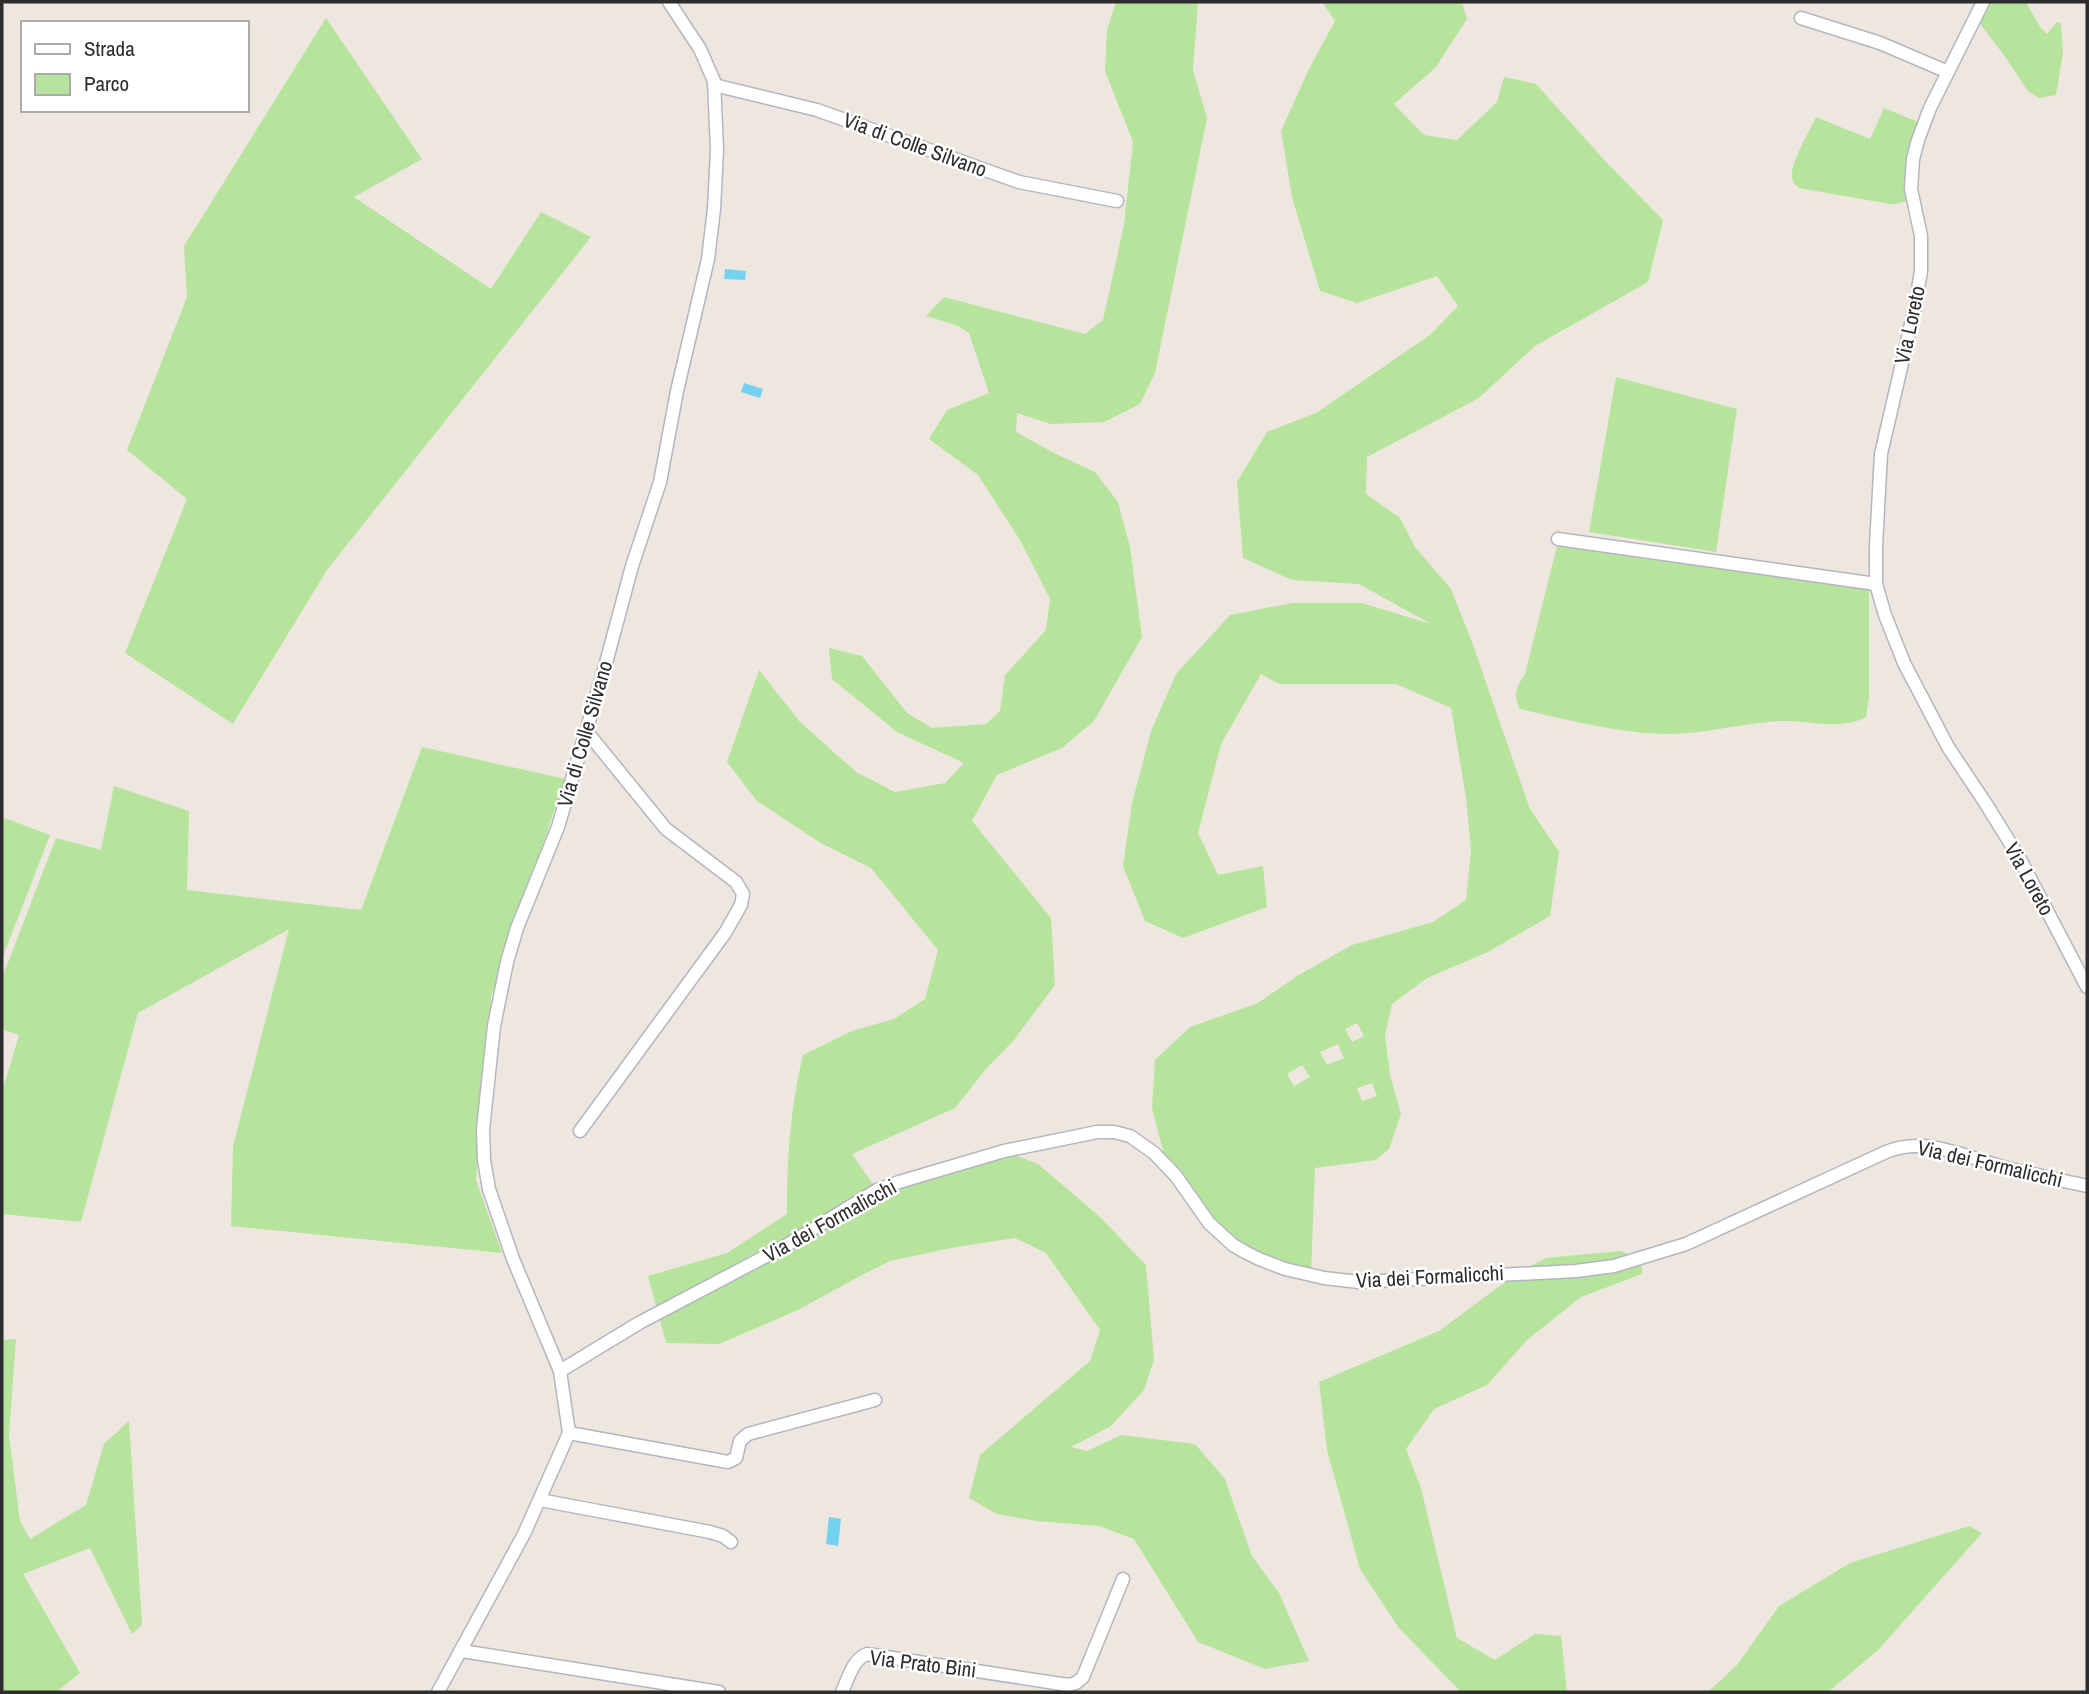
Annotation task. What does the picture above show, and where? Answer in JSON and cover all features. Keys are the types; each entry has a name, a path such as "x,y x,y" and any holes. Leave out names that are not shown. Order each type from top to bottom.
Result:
{"street":[{"name":"Via di Colle Silvano","path":"560,1371 496,1212 485,1171 483,1129 494,1026 505,970 517,928 553,843 587,732 632,566 662,472 706,266 716,178 714,85 711,71 700,49 669,2"},
{"name":"Via Loreto","path":"1983,2 1930,108 1913,159 1911,189 1921,236 1921,271 1881,454 1876,584 1904,663 1948,747 2020,859 2087,987"},
{"path":"1801,18 1890,47 1948,72"},
{"name":"Via di Colle Silvano","path":"714,85 817,110 1019,182 1117,201"},
{"path":"1558,539 1876,584"},
{"path":"580,1131 725,933 743,898 742,890 736,883 666,829 587,732"},
{"name":"Via dei Formalicchi","path":"560,1371 639,1323 787,1245 877,1190 1004,1151 1097,1132 1130,1136 1154,1153 1176,1176 1209,1223 1245,1252 1285,1269 1324,1278 1359,1282 1614,1266 1686,1244 1904,1146 1935,1147 2025,1173 2087,1186"},
{"path":"439,1692 524,1534 569,1433 560,1371"},
{"path":"569,1433 728,1462 737,1458 740,1441 748,1434 874,1401"},
{"path":"540,1500 710,1532 731,1542"},
{"name":"Via Prato Bini","path":"842,1692 856,1662 860,1656 867,1654 1068,1685 1076,1684 1083,1677 1123,1579"},
{"path":"462,1651 719,1692"}],"green space":[{"path":"1116,2 1198,2 1193,70 1207,118 1155,373 1140,404 1104,422 1051,424 1017,413 1016,432 1095,472 1118,502 1130,547 1142,637 1094,721 1062,748 997,775 972,821 1051,918 1055,985 1014,1040 986,1069 955,1108 852,1154 877,1190 1004,1151 1038,1164 1099,1216 1146,1265 1154,1360 1144,1390 1111,1426 1071,1447 1087,1451 1121,1435 1195,1444 1225,1479 1252,1556 1279,1593 1309,1661 1265,1669 1198,1642 1134,1539 1099,1526 1036,1521 997,1514 969,1498 980,1455 1090,1361 1100,1330 1046,1253 1015,1238 890,1261 798,1310 719,1344 666,1343 648,1276 727,1253 787,1214 790,1134 803,1055 852,1031 894,1019 925,999 938,950 871,868 819,842 757,801 727,762 759,670 800,722 856,772 895,792 945,783 964,763 897,732 832,679 829,648 862,656 907,713 932,728 986,724 1000,711 1005,675 1046,630 1050,599 1020,540 978,475 929,439 947,410 989,393 969,333 956,325 926,316 944,297 1085,334 1103,320 1124,225 1133,142 1105,71 1107,30"},
{"path":"1322,2 1462,2 1467,19 1436,67 1394,104 1424,135 1457,140 1497,102 1504,77 1536,84 1663,220 1648,282 1535,346 1479,398 1367,457 1366,494 1400,518 1415,547 1451,589 1530,809 1559,852 1550,916 1488,952 1427,978 1392,1004 1385,1036 1390,1075 1401,1114 1389,1149 1376,1160 1315,1168 1311,1275 1233,1245 1167,1166 1152,1108 1155,1060 1190,1027 1258,1003 1297,976 1352,945 1433,922 1466,900 1471,850 1466,798 1451,708 1396,684 1279,684 1261,674 1221,744 1198,833 1218,875 1263,866 1267,907 1183,938 1145,921 1123,866 1132,803 1151,731 1176,674 1230,615 1292,603 1362,603 1431,624 1359,584 1292,580 1243,558 1237,482 1267,432 1316,413 1430,335 1458,306 1437,276 1357,303 1320,291 1292,197 1281,131 1309,69 1335,21","holes":["1357,1023 1364,1036 1352,1042 1345,1029","1338,1044 1344,1058 1327,1065 1320,1052","1302,1065 1310,1077 1294,1086 1287,1074","1372,1083 1377,1096 1362,1101 1357,1088"]},
{"path":"1986,2 2026,2 2047,34 2057,22 2061,23 2063,52 2056,95 2039,98 2028,91 1978,21"},
{"path":"326,18 422,159 354,197 491,289 541,212 591,237 327,570 233,724 125,653 187,499 127,450 187,297 184,246"},
{"path":"1884,108 1918,122 1906,154 1906,201 1890,204 1799,188 1793,182 1793,168 1798,153 1816,117 1870,139"},
{"path":"1616,377 1737,409 1716,552 1589,532"},
{"path":"1558,542 1869,589 1869,697 1866,717 1846,723 1781,721 1692,733 1663,734 1609,728 1520,709 1516,691 1525,674"},
{"path":"422,747 565,779 491,997 476,1180 502,1253 231,1226 233,1146 289,929 138,1013 81,1222 2,1214 2,1092 19,1035 2,1029 2,978 56,838 101,850 114,786 189,811 187,890 361,910"},
{"path":"2,817 50,835 2,959"},
{"path":"1620,1251 1641,1259 1642,1274 1581,1297 1527,1340 1487,1385 1434,1409 1406,1449 1421,1488 1457,1638 1495,1660 1535,1634 1561,1636 1567,1692 1461,1692 1398,1627 1360,1569 1327,1450 1319,1382 1439,1331 1517,1273 1546,1258"},
{"path":"16,1339 9,1435 20,1521 30,1539 86,1505 104,1444 129,1421 142,1625 132,1634 90,1548 23,1574 80,1673 56,1692 2,1692 2,1340"},
{"path":"1969,1526 1982,1533 1878,1650 1828,1692 1708,1692 1737,1665 1779,1606 1850,1563"}],"water":[{"path":"725,269 746,271 745,280 724,279"},
{"path":"744,383 763,389 760,398 741,392"},
{"path":"829,1517 841,1519 838,1546 826,1544"}]}
